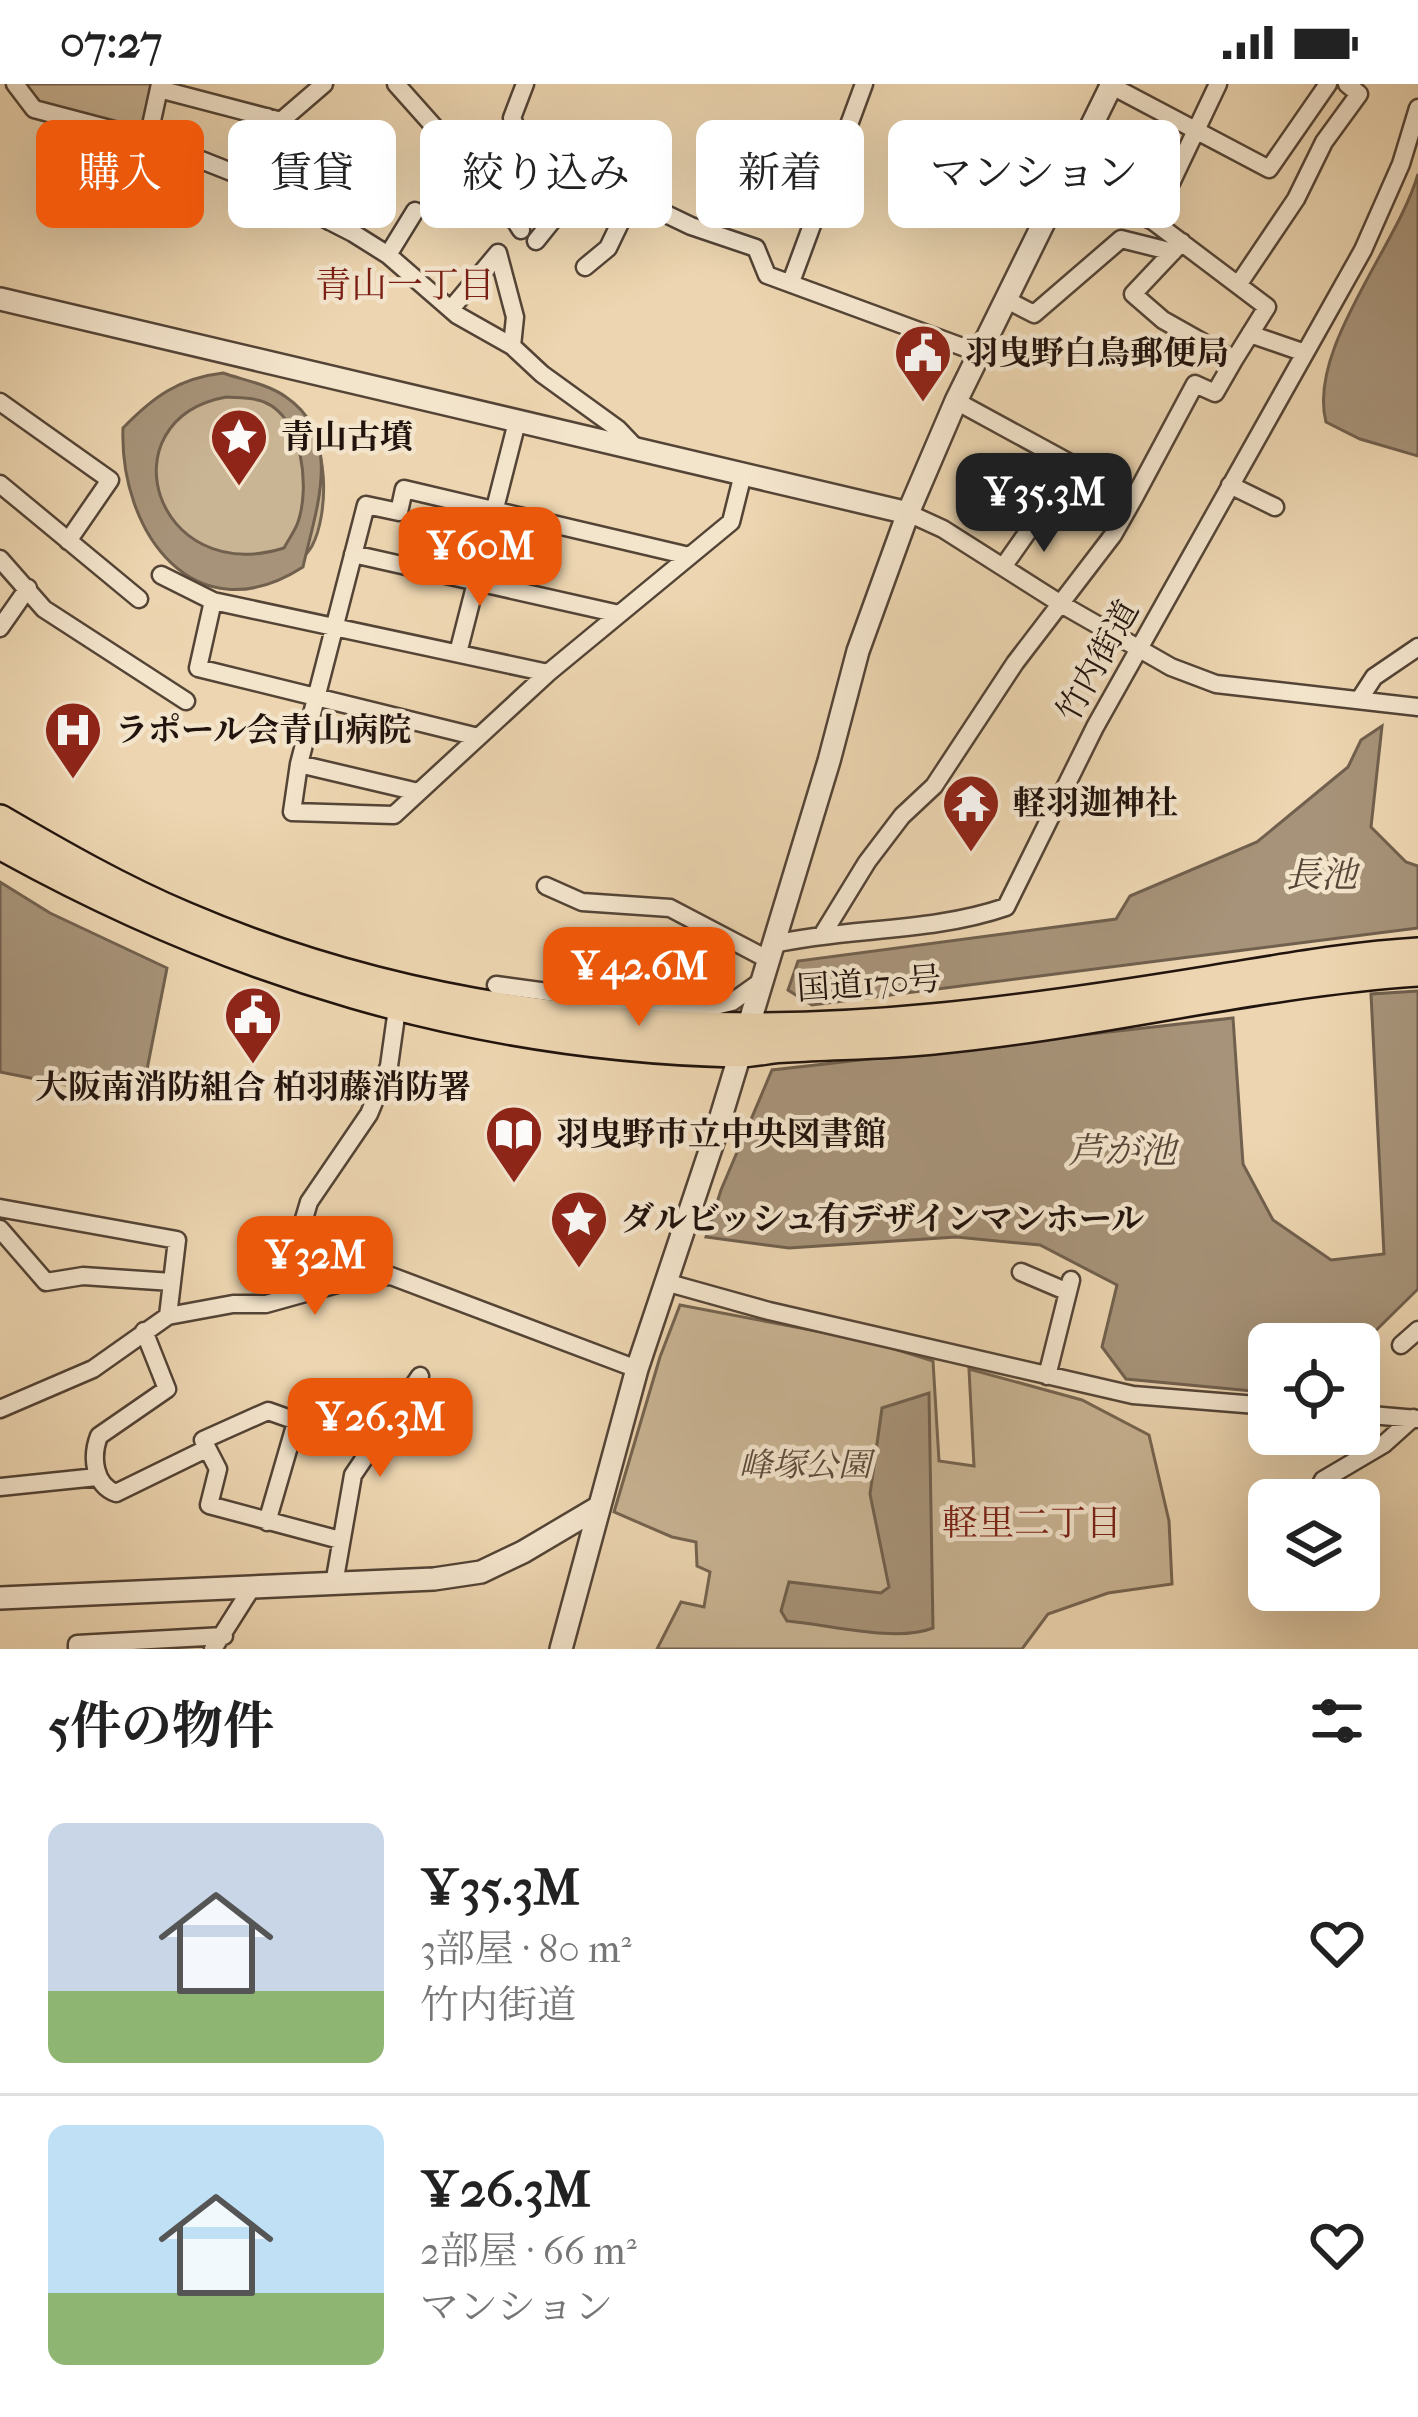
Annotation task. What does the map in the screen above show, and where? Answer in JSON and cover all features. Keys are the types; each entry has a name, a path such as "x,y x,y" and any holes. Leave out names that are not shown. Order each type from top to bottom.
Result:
{"highway":[{"name":"国道170号","path":"2,826 82,891 177,935 293,979 397,1009 539,1036 932,1041 1418,972"},
{"name":"国道170号","path":"2,826 185,916 299,960 420,992 541,1014 745,1040 1418,952"}],"street":[{"path":"15,84 34,109 76,120"},
{"path":"152,120 159,86 281,121 324,84"},
{"path":"396,84 428,120"},
{"path":"513,120 525,84"},
{"path":"791,282 865,84"},
{"path":"1180,161 1218,84"},
{"path":"1093,120 1110,85 1269,169 1328,84"},
{"path":"1238,285 1296,199 1324,142 1359,94 1347,84"},
{"name":"竹内街道","path":"496,985 614,1001 711,1007 732,1002 768,961 824,932 863,935 1006,908 1138,649 1363,250 1401,164 1418,108"},
{"path":"388,255 415,211"},
{"path":"672,216 756,248 767,274 979,353"},
{"path":"341,228 388,255 451,309 512,346 638,450"},
{"path":"585,267 608,248 618,228"},
{"path":"561,1649 637,1369 745,1040 858,651 908,513 956,401 1041,228"},
{"path":"824,932 867,862 902,816 934,786 1015,663 1112,535 1195,384 1215,393 1267,307 1177,247 1159,228"},
{"path":"1006,299 1034,314 1121,239 1177,247"},
{"path":"1177,247 1133,294 1163,320 1234,360"},
{"path":"451,309 498,253 514,317 512,346"},
{"path":"0,299 908,513 943,529 1138,649 1216,684 1418,707"},
{"path":"1250,334 1305,353"},
{"path":"956,401 1134,498"},
{"path":"0,402 110,480 68,541"},
{"path":"458,653 517,422"},
{"path":"689,556 404,489 399,512 366,505 315,697 292,812 394,814 548,673 731,522 743,474"},
{"path":"0,484 139,599"},
{"path":"1230,485 1275,507"},
{"path":"1004,567 1041,513"},
{"path":"353,554 619,614"},
{"path":"0,559 44,609 186,701"},
{"path":"160,574 213,601 548,673"},
{"path":"0,628 28,589"},
{"path":"213,601 198,668 478,737"},
{"path":"1359,700 1374,677 1418,647"},
{"path":"299,764 418,792"},
{"path":"546,886 582,902 670,908 768,961"},
{"path":"314,1291 298,1240 309,1202 369,1114 389,1066 397,1009"},
{"path":"0,1208 177,1240 168,1316"},
{"path":"0,1229 46,1282 83,1276 172,1282"},
{"path":"1021,1272 1070,1286 1047,1376"},
{"path":"0,1409 93,1369 168,1316 233,1304 266,1304 362,1277 391,1276 637,1369"},
{"path":"664,1282 1133,1395 1248,1404"},
{"path":"1401,1345 1418,1330"},
{"path":"144,1331 167,1389 99,1436 95,1447 98,1477 105,1489 116,1493 206,1448"},
{"path":"334,1584 353,1475 420,1376"},
{"path":"340,1540 209,1504 218,1469 202,1440 268,1411 370,1447"},
{"path":"1380,1415 1416,1418"},
{"path":"1325,1479 1384,1444 1416,1418"},
{"path":"266,1522 296,1419"},
{"path":"0,1486 98,1477"},
{"path":"0,1598 434,1580 481,1572 599,1507"},
{"path":"77,1649 77,1644 219,1642 251,1588"}],"green space":[{"path":"24,84 154,84 146,120 104,120 43,105"},
{"path":"227,390 297,415 316,440 323,477 321,515 312,546 295,567 255,572 165,527 150,458 189,397"},
{"name":"峰塚公園","path":"680,1305 869,1341 933,1361 939,1461 974,1466 969,1369 1082,1400 1149,1435 1169,1521 1172,1584 1108,1593 1048,1614 1022,1649 657,1649 681,1602 704,1607 710,1572 697,1566 696,1542 614,1512"}],"water":[{"path":"1418,174 1418,456 1360,439 1326,422 1324,393 1341,330"},
{"path":"223,373 279,393 304,414 315,433 321,476 303,567 264,585 228,589 197,581 171,562 149,536 125,466 123,428 168,391 193,379","holes":["226,397 260,400 277,410 295,438 303,473 302,508 284,548 239,554 203,545 176,524 160,496 156,465 165,436 188,412"]},
{"name":"長池","path":"1382,726 1371,827 1406,862 1418,866 1418,928 812,1005 788,990 798,961 1116,919 1130,896 1257,842 1348,767 1361,740"},
{"path":"0,882 50,913 167,968 141,1100 0,1072"},
{"name":"芦が池","path":"1418,991 1418,1289 1380,1326 1248,1323 1248,1391 1126,1379 1102,1347 1117,1285 1040,1245 956,1237 789,1248 706,1237 772,1070 1233,1018 1243,1164 1273,1220 1331,1260 1384,1254 1371,994"},
{"path":"929,1393 933,1628 900,1634 787,1621 781,1611 789,1582 881,1593 889,1587 870,1494 882,1408"}],"place":[{"name":"羽曳野白鳥郵便局","path":"923,404"},
{"name":"青山古墳","path":"239,488"},
{"name":"ラポール会青山病院","path":"73,781"},
{"name":"軽羽迦神社","path":"971,854"},
{"name":"大阪南消防組合 柏羽藤消防署","path":"253,1066"},
{"name":"羽曳野市立中央図書館","path":"514,1185"},
{"name":"ダルビッシュ有デザインマンホール","path":"579,1270"}],"district":[{"name":"青山一丁目","path":"405,285"},
{"name":"軽里二丁目","path":"1032,1523"}]}
